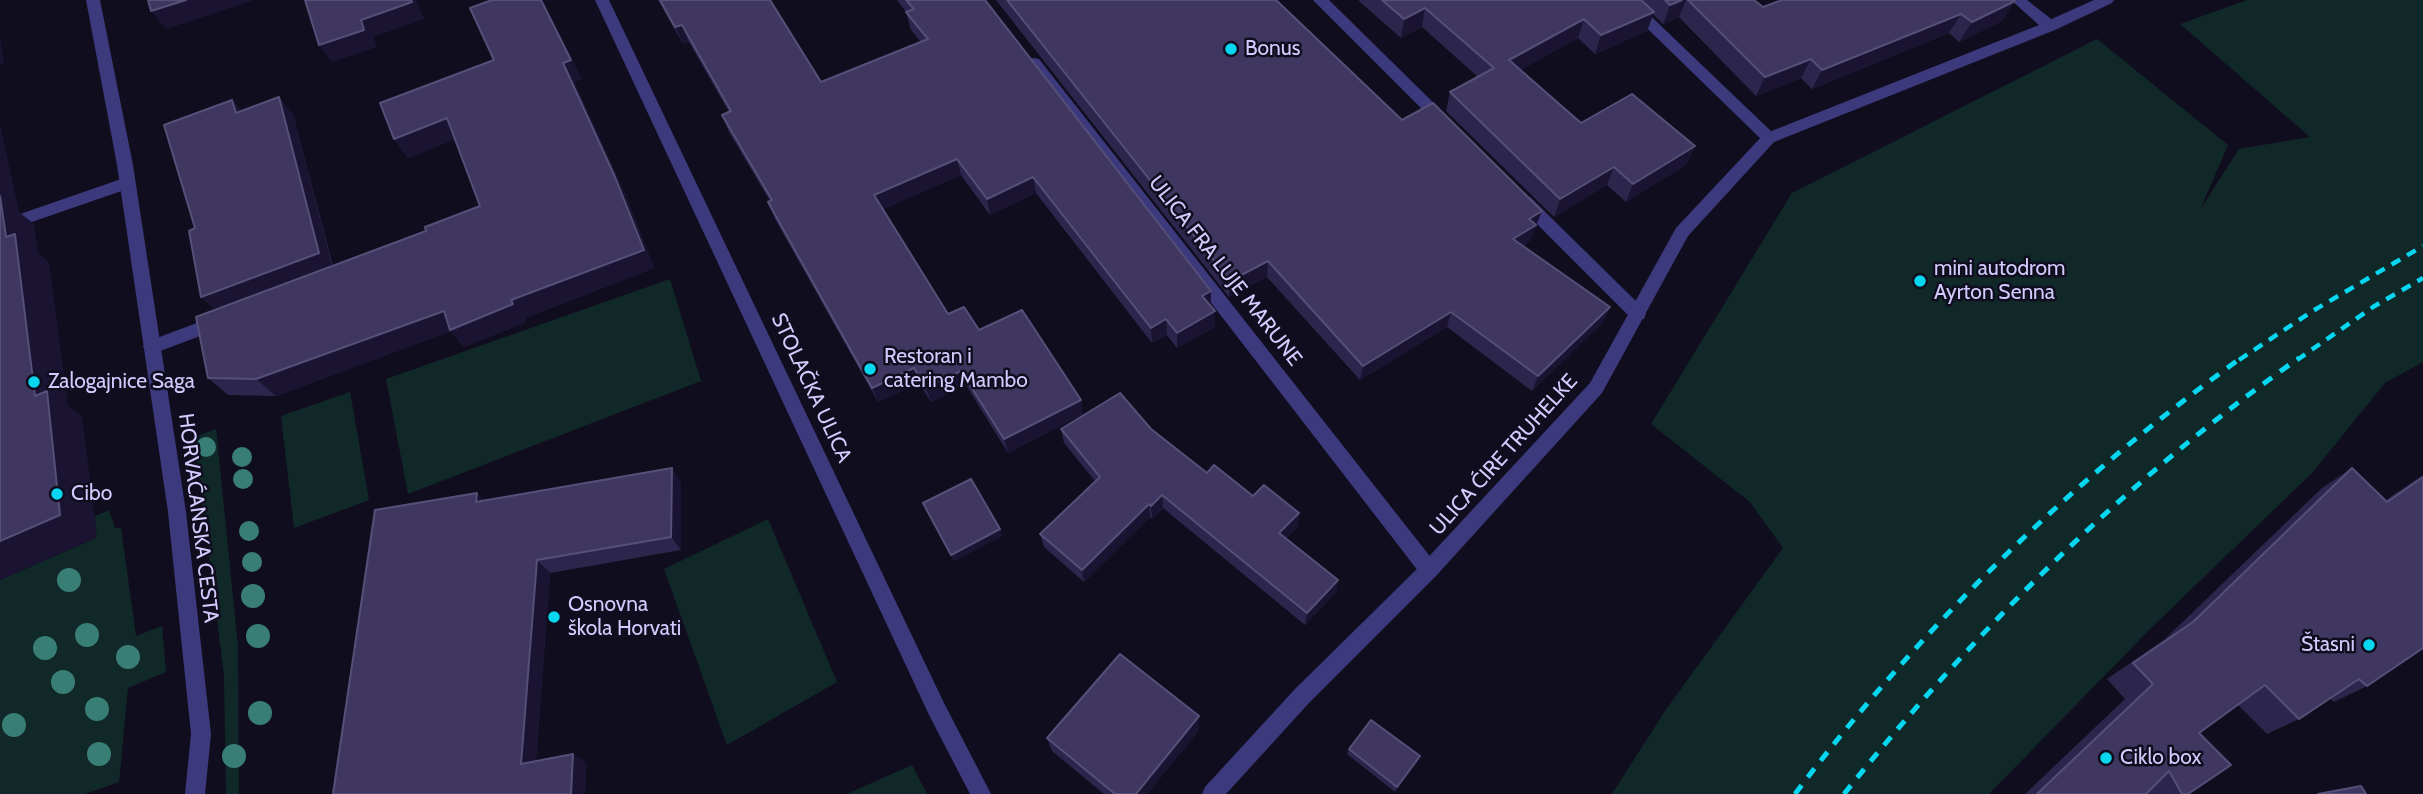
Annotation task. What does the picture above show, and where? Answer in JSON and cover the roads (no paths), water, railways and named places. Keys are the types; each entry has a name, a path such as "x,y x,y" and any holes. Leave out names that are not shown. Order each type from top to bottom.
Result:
{"street":[{"name":"HORVAĆANSKA CESTA","path":"93,0 127,183 177,512 201,734 195,794"},
{"name":"STOLAČKA ULICA","path":"601,0 937,710 981,794"},
{"path":"1320,0 1460,138"},
{"path":"1625,0 1769,138"},
{"path":"2018,0 2050,26"},
{"name":"ULICA ĆIRE TRUHELKE","path":"1212,794 1302,696 1429,570 1596,388 1682,233 1769,138 2050,26 2107,0"},
{"name":"ULICA FRA LUJE MARUNE","path":"1027,55 1429,570"},
{"path":"0,227 127,183"},
{"path":"1509,187 1639,314"},
{"path":"152,347 241,314"}],"railway":[{"path":"2239,360 2311,312 2423,246"},
{"path":"2297,360 2373,307 2423,278"},
{"path":"1795,794 1843,732 1894,673 2002,559 2117,454 2241,358"},
{"path":"1844,794 1947,673 2056,560 2173,455 2299,358"}],"place":[{"name":"Bonus","path":"1231,49"},
{"name":"mini autodrom Ayrton Senna","path":"1920,281"},
{"name":"Restoran i catering Mambo","path":"870,369"},
{"name":"Zalogajnice Saga","path":"34,382"},
{"name":"Cibo","path":"57,494"},
{"name":"Osnovna škola Horvati","path":"554,617"},
{"name":"Štasni","path":"2369,645"},
{"name":"Ciklo box","path":"2106,758"}]}
